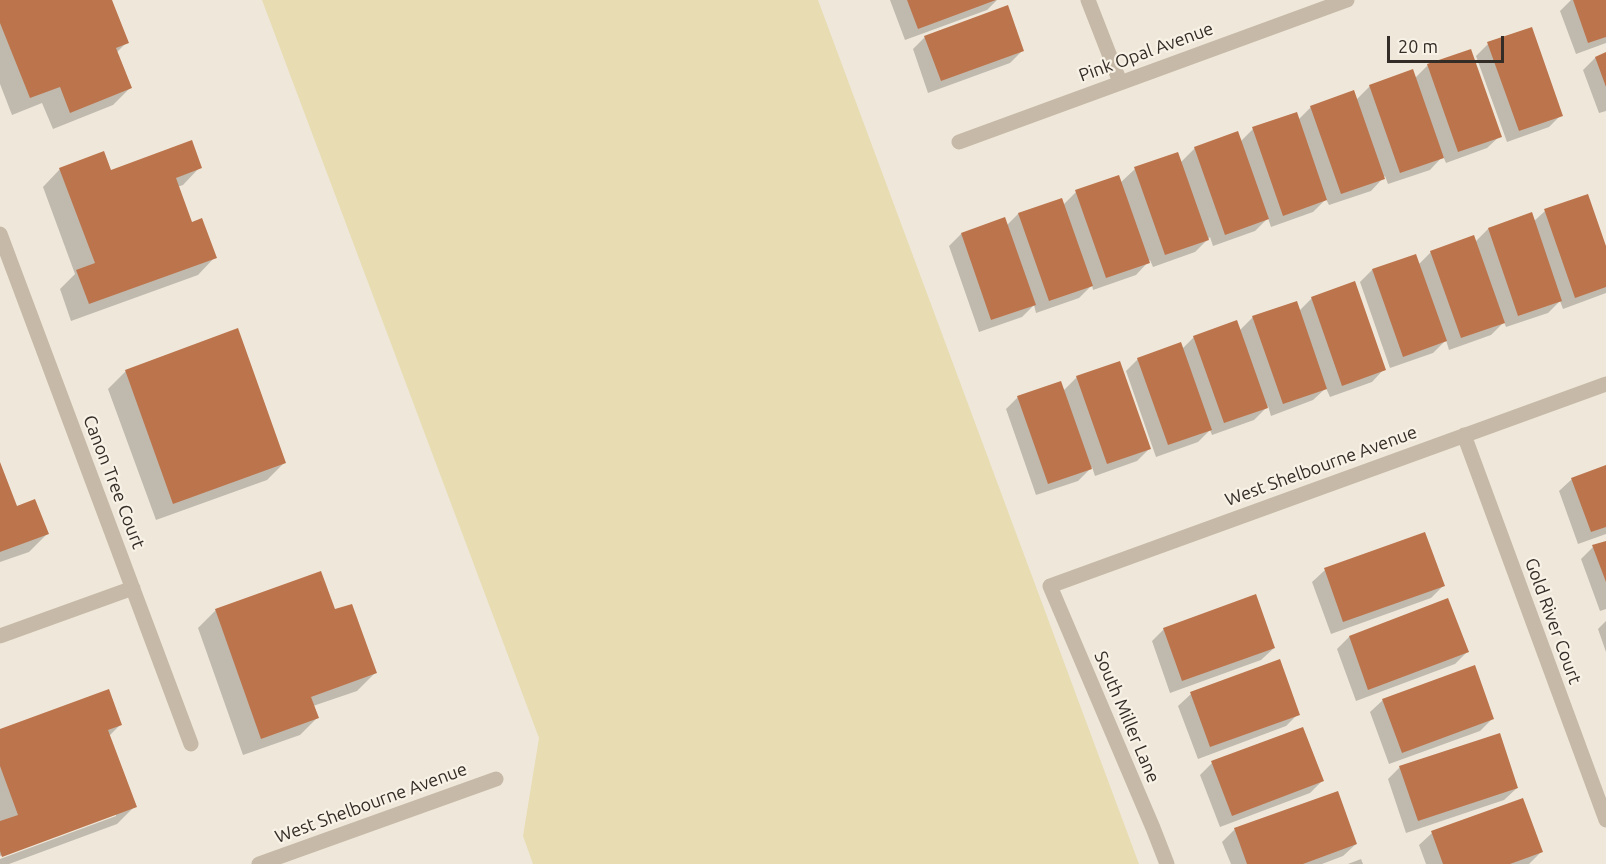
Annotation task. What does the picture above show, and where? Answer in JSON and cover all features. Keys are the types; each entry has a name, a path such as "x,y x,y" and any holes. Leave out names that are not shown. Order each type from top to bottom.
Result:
{"street":[{"path":"1088,0 1120,82"},
{"name":"Pink Opal Avenue","path":"959,142 1347,0"},
{"name":"Canon Tree Court","path":"0,234 191,744"},
{"name":"West Shelbourne Avenue","path":"1050,586 1606,384"},
{"name":"Gold River Court","path":"1464,435 1606,820"},
{"name":"South Miller Lane","path":"1050,586 1167,864"},
{"path":"0,636 133,588"},
{"name":"West Shelbourne Avenue","path":"259,864 496,779"}],"sand":[{"path":"262,0 818,0 1139,864 533,864 523,836 539,738"}],"building":[{"path":"0,0 112,0 129,43 116,48 132,88 70,113 60,87 30,98 0,23"},
{"path":"907,0 996,0 918,29"},
{"path":"1573,0 1606,0 1606,37 1588,43"},
{"path":"1008,5 1024,51 941,81 924,36"},
{"path":"1532,27 1563,116 1519,131 1487,42"},
{"path":"1471,49 1502,137 1458,152 1427,64"},
{"path":"1606,52 1606,87 1595,57"},
{"path":"1413,69 1444,158 1400,173 1369,85"},
{"path":"1354,90 1385,179 1341,194 1310,106"},
{"path":"1297,112 1327,200 1283,216 1252,127"},
{"path":"1238,131 1269,219 1225,235 1194,147"},
{"path":"192,140 202,168 176,178 192,222 202,218 217,258 89,304 76,270 95,263 59,168 104,151 111,170"},
{"path":"1178,152 1209,240 1165,255 1134,167"},
{"path":"1119,175 1150,263 1106,278 1075,190"},
{"path":"1588,194 1606,246 1606,287 1575,298 1544,209"},
{"path":"1062,198 1093,286 1049,301 1018,213"},
{"path":"1532,212 1562,301 1518,316 1488,228"},
{"path":"1005,217 1036,305 991,320 961,233"},
{"path":"1474,235 1505,323 1461,338 1430,251"},
{"path":"1416,254 1447,341 1403,357 1372,269"},
{"path":"1355,281 1386,370 1342,386 1311,297"},
{"path":"1297,301 1327,389 1283,404 1252,316"},
{"path":"1237,320 1268,408 1224,423 1193,336"},
{"path":"238,328 286,463 173,504 125,370"},
{"path":"1181,342 1212,430 1168,445 1137,358"},
{"path":"1120,361 1151,449 1107,464 1076,376"},
{"path":"1061,381 1092,469 1048,484 1017,396"},
{"path":"0,462 17,506 35,499 49,534 0,552"},
{"path":"1606,465 1606,527 1591,532 1571,478"},
{"path":"1425,532 1445,586 1343,622 1324,568"},
{"path":"1606,541 1606,582 1592,545"},
{"path":"321,571 335,609 352,604 377,673 311,697 319,718 261,739 215,609"},
{"path":"1256,594 1275,648 1182,681 1163,628"},
{"path":"1448,598 1469,652 1368,690 1349,636"},
{"path":"1280,659 1300,715 1210,747 1190,692"},
{"path":"1475,665 1494,719 1402,753 1382,699"},
{"path":"109,689 122,725 108,730 137,807 2,857 0,821 18,815 0,766 0,729"},
{"path":"1303,727 1324,781 1232,816 1211,761"},
{"path":"1500,733 1518,788 1418,821 1399,766"},
{"path":"1338,791 1357,844 1303,864 1247,864 1234,828"},
{"path":"1523,798 1543,852 1510,864 1443,864 1431,831"}]}
